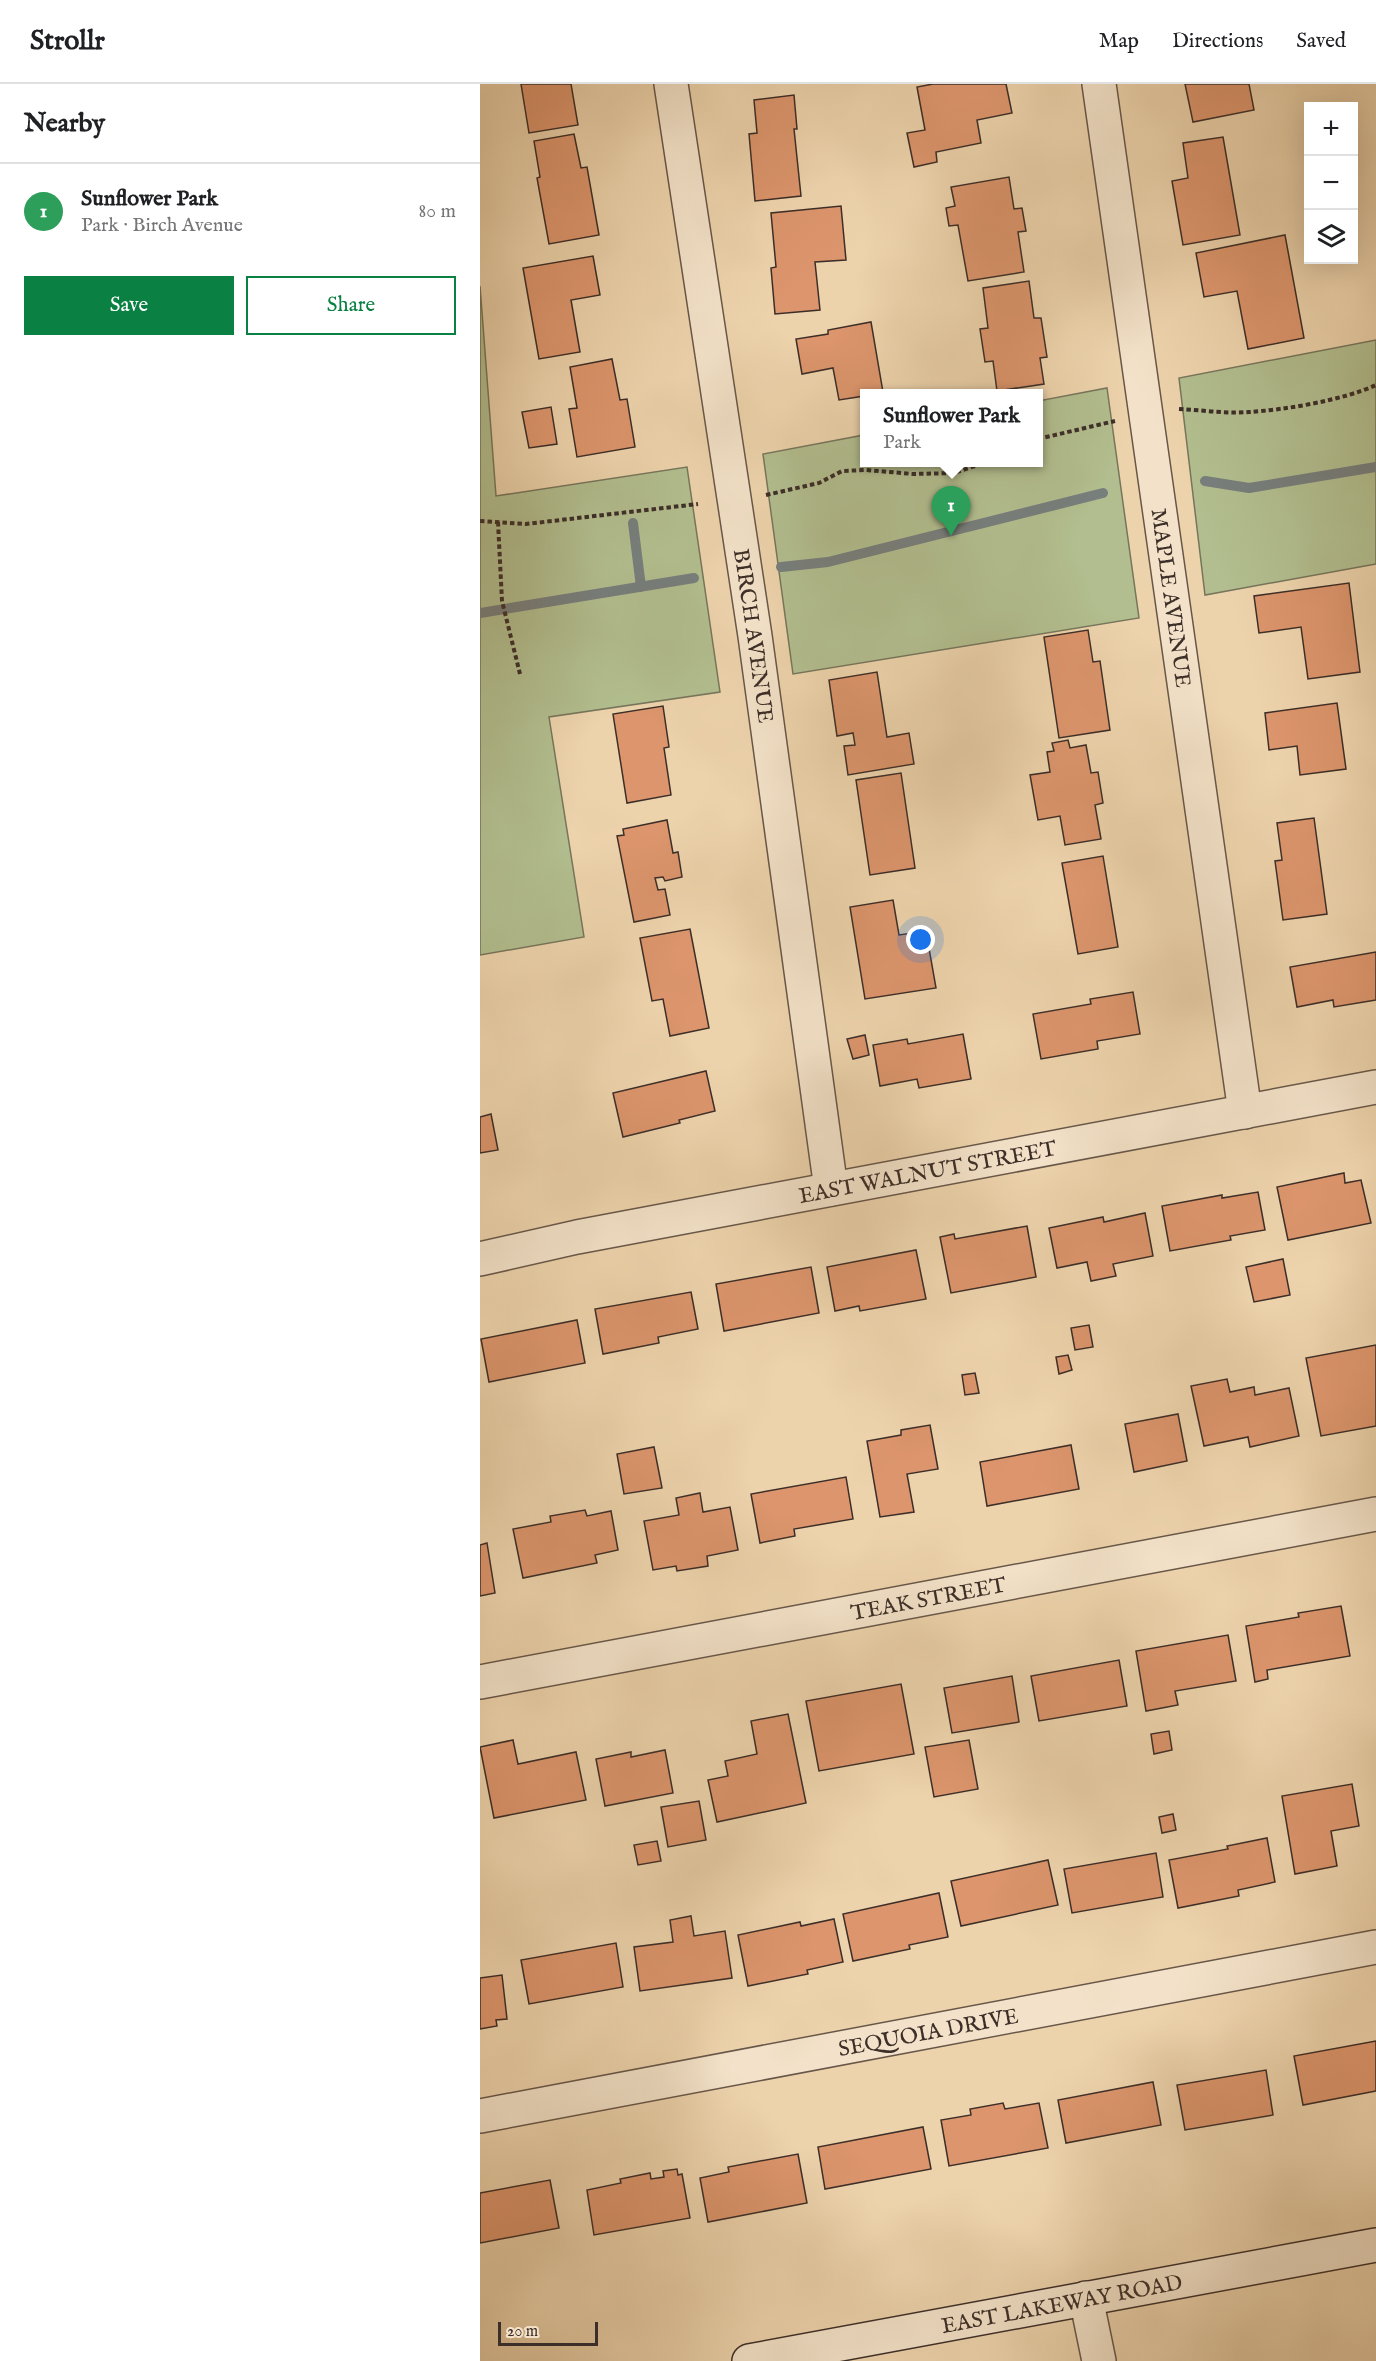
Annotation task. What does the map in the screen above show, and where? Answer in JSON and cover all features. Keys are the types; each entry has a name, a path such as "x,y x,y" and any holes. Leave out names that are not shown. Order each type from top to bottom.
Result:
{"street":[{"name":"BIRCH AVENUE","path":"671,84 753,625 831,1189"},
{"name":"MAPLE AVENUE","path":"1100,84 1245,1112"},
{"name":"EAST WALNUT STREET","path":"480,1259 577,1237 1376,1087"},
{"name":"TEAK STREET","path":"480,1682 1376,1514"},
{"name":"SEQUOIA DRIVE","path":"480,2116 1376,1947"},
{"name":"EAST LAKEWAY ROAD","path":"749,2361 1376,2245"},
{"path":"1086,2298 1099,2361"}],"path":[{"path":"1179,409 1249,412 1302,405 1376,385"},
{"path":"1043,438 1116,421"},
{"path":"764,495 819,483 842,471 954,473 972,467"},
{"path":"480,521 526,524 699,504"},
{"path":"498,522 502,601 520,674"}],"green space":[{"path":"480,286 496,496 687,467 720,692 549,717 584,937 480,955"},
{"path":"1376,340 1376,564 1205,595 1179,378"},
{"path":"1107,388 1139,618 793,674 763,454 860,436 860,467 1043,467 1043,400"}],"building":[{"path":"521,84 571,84 578,125 529,133"},
{"path":"933,84 1006,84 1012,113 977,120 981,143 936,152 937,162 914,167 907,133 925,130 917,87"},
{"path":"1185,84 1249,84 1254,110 1193,122"},
{"path":"794,95 797,129 794,129 801,196 755,201 749,134 757,133 754,100"},
{"path":"574,134 581,168 587,167 599,235 549,244 537,178 540,177 534,141"},
{"path":"1223,137 1240,235 1183,245 1172,181 1188,178 1183,143"},
{"path":"1009,177 1014,209 1022,208 1026,231 1018,232 1024,272 968,281 958,225 949,226 946,208 955,206 951,187"},
{"path":"841,206 846,260 815,262 820,310 775,314 771,268 776,267 771,213"},
{"path":"1285,235 1304,338 1248,349 1237,291 1204,297 1196,253"},
{"path":"593,256 600,295 571,300 580,352 539,359 523,268"},
{"path":"1029,281 1034,318 1041,318 1047,357 1040,358 1044,384 997,389 993,361 985,362 980,329 988,328 983,288"},
{"path":"871,322 882,389 860,389 860,397 839,400 833,368 802,374 796,339 828,334 828,330"},
{"path":"612,359 620,400 627,399 635,447 577,457 569,409 577,408 570,367"},
{"path":"551,407 557,444 529,448 522,412"},
{"path":"1349,583 1360,672 1308,679 1301,627 1259,633 1254,596"},
{"path":"1088,630 1093,662 1100,661 1110,730 1059,738 1044,637"},
{"path":"877,672 887,737 909,733 914,764 848,775 844,746 855,745 853,733 837,736 829,680"},
{"path":"1337,703 1346,769 1300,775 1297,746 1269,750 1265,713"},
{"path":"663,706 669,747 664,748 671,795 627,803 613,714"},
{"path":"1068,740 1070,748 1086,745 1091,773 1098,772 1103,803 1095,805 1101,839 1065,845 1060,816 1038,820 1030,775 1050,772 1047,752 1054,751 1052,743"},
{"path":"901,773 915,868 870,875 856,780"},
{"path":"1314,818 1327,914 1283,920 1275,861 1282,860 1277,823"},
{"path":"667,820 673,853 678,852 682,877 665,881 663,877 655,878 658,890 665,889 670,915 634,922 617,836 624,835 623,829"},
{"path":"1103,856 1118,947 1078,954 1062,863"},
{"path":"893,900 899,935 926,931 936,988 865,999 850,907"},
{"path":"690,929 709,1028 670,1036 663,999 652,1001 640,938"},
{"path":"1376,952 1376,1000 1334,1007 1333,1000 1297,1007 1290,967"},
{"path":"1133,992 1140,1034 1097,1041 1098,1049 1041,1059 1033,1014 1091,1004 1090,999"},
{"path":"963,1034 971,1079 919,1088 917,1079 880,1086 873,1045 907,1039 908,1044"},
{"path":"865,1035 869,1055 853,1059 847,1039"},
{"path":"706,1071 715,1111 679,1120 680,1123 623,1137 613,1093"},
{"path":"491,1114 498,1150 480,1153 480,1117"},
{"path":"1344,1173 1345,1183 1361,1180 1371,1223 1288,1240 1277,1187"},
{"path":"1258,1192 1265,1230 1230,1236 1231,1240 1170,1251 1162,1206 1222,1195 1222,1198"},
{"path":"1145,1213 1153,1256 1113,1264 1116,1276 1091,1281 1087,1262 1057,1268 1049,1228 1103,1217 1104,1222"},
{"path":"1027,1226 1036,1277 951,1293 940,1237 954,1234 955,1239"},
{"path":"916,1250 926,1299 860,1311 859,1306 835,1311 827,1267"},
{"path":"1283,1259 1290,1295 1254,1302 1246,1267"},
{"path":"811,1267 819,1313 724,1331 716,1284"},
{"path":"691,1292 698,1329 658,1337 659,1343 603,1354 595,1309"},
{"path":"577,1320 585,1363 489,1382 481,1339"},
{"path":"1089,1325 1093,1347 1075,1350 1071,1328"},
{"path":"1376,1345 1376,1426 1321,1436 1306,1358"},
{"path":"1068,1355 1072,1370 1059,1374 1056,1357"},
{"path":"975,1373 979,1393 965,1395 962,1375"},
{"path":"1227,1379 1230,1392 1254,1387 1255,1395 1289,1388 1299,1436 1250,1447 1248,1437 1204,1446 1191,1386"},
{"path":"1178,1414 1187,1461 1134,1472 1125,1424"},
{"path":"930,1425 938,1469 907,1474 914,1512 880,1517 867,1441 901,1435 901,1430"},
{"path":"1071,1445 1079,1489 987,1506 980,1462"},
{"path":"654,1447 662,1488 624,1494 617,1454"},
{"path":"846,1477 853,1519 794,1529 795,1536 760,1543 751,1494"},
{"path":"700,1493 703,1512 730,1507 738,1550 707,1556 708,1566 677,1571 676,1566 653,1570 644,1521 679,1515 676,1498"},
{"path":"585,1510 587,1516 611,1511 618,1550 595,1555 597,1563 523,1578 513,1529 551,1522 550,1516"},
{"path":"487,1543 495,1593 480,1596 480,1545"},
{"path":"1341,1606 1350,1656 1267,1670 1268,1679 1255,1682 1246,1626 1299,1617 1298,1613"},
{"path":"1228,1635 1236,1681 1175,1691 1178,1705 1146,1711 1136,1651"},
{"path":"1119,1660 1127,1706 1039,1721 1031,1676"},
{"path":"1012,1676 1019,1722 952,1733 944,1688"},
{"path":"901,1684 914,1754 819,1771 806,1701"},
{"path":"788,1714 806,1803 717,1822 708,1780 728,1776 725,1761 757,1754 751,1721"},
{"path":"1169,1731 1172,1750 1154,1754 1151,1734"},
{"path":"513,1740 518,1764 576,1752 586,1800 494,1818 480,1747"},
{"path":"969,1740 978,1789 934,1797 925,1747"},
{"path":"665,1750 673,1793 605,1806 596,1759 631,1752 631,1757"},
{"path":"1352,1784 1359,1826 1331,1831 1337,1866 1295,1874 1282,1796"},
{"path":"699,1801 706,1840 668,1847 661,1807"},
{"path":"1173,1814 1176,1830 1162,1833 1159,1817"},
{"path":"1267,1838 1275,1882 1238,1890 1239,1896 1178,1908 1169,1860 1228,1849 1227,1846"},
{"path":"657,1841 661,1861 638,1865 634,1845"},
{"path":"1156,1853 1163,1897 1072,1913 1064,1869"},
{"path":"1048,1860 1058,1905 961,1926 951,1881"},
{"path":"939,1893 948,1937 909,1945 910,1949 853,1961 843,1914"},
{"path":"691,1916 694,1936 725,1931 732,1978 640,1991 634,1947 673,1942 670,1920"},
{"path":"834,1919 843,1962 807,1970 808,1974 748,1986 738,1935 800,1922 801,1926"},
{"path":"616,1943 623,1987 529,2004 521,1960"},
{"path":"502,1975 507,2019 496,2020 497,2026 480,2029 480,1978"},
{"path":"1376,2041 1376,2091 1303,2105 1294,2056"},
{"path":"1266,2070 1273,2115 1185,2130 1177,2085"},
{"path":"1153,2082 1161,2125 1066,2143 1058,2100"},
{"path":"1003,2103 1005,2109 1039,2103 1048,2148 949,2166 941,2120 971,2115 970,2109"},
{"path":"923,2127 931,2169 825,2189 818,2147"},
{"path":"798,2154 807,2203 708,2222 700,2178 729,2172 728,2167"},
{"path":"677,2169 678,2175 682,2174 690,2218 594,2235 587,2190 621,2183 620,2179 650,2173 651,2179 664,2177 663,2171"},
{"path":"550,2180 559,2228 480,2243 480,2193"}],"waterway":[{"path":"1205,481 1249,488 1376,467"},
{"path":"781,567 828,562 1103,493"},
{"path":"633,523 641,587"},
{"path":"480,613 694,578"}],"place":[{"name":"Sunflower Park","path":"951,536"}]}
